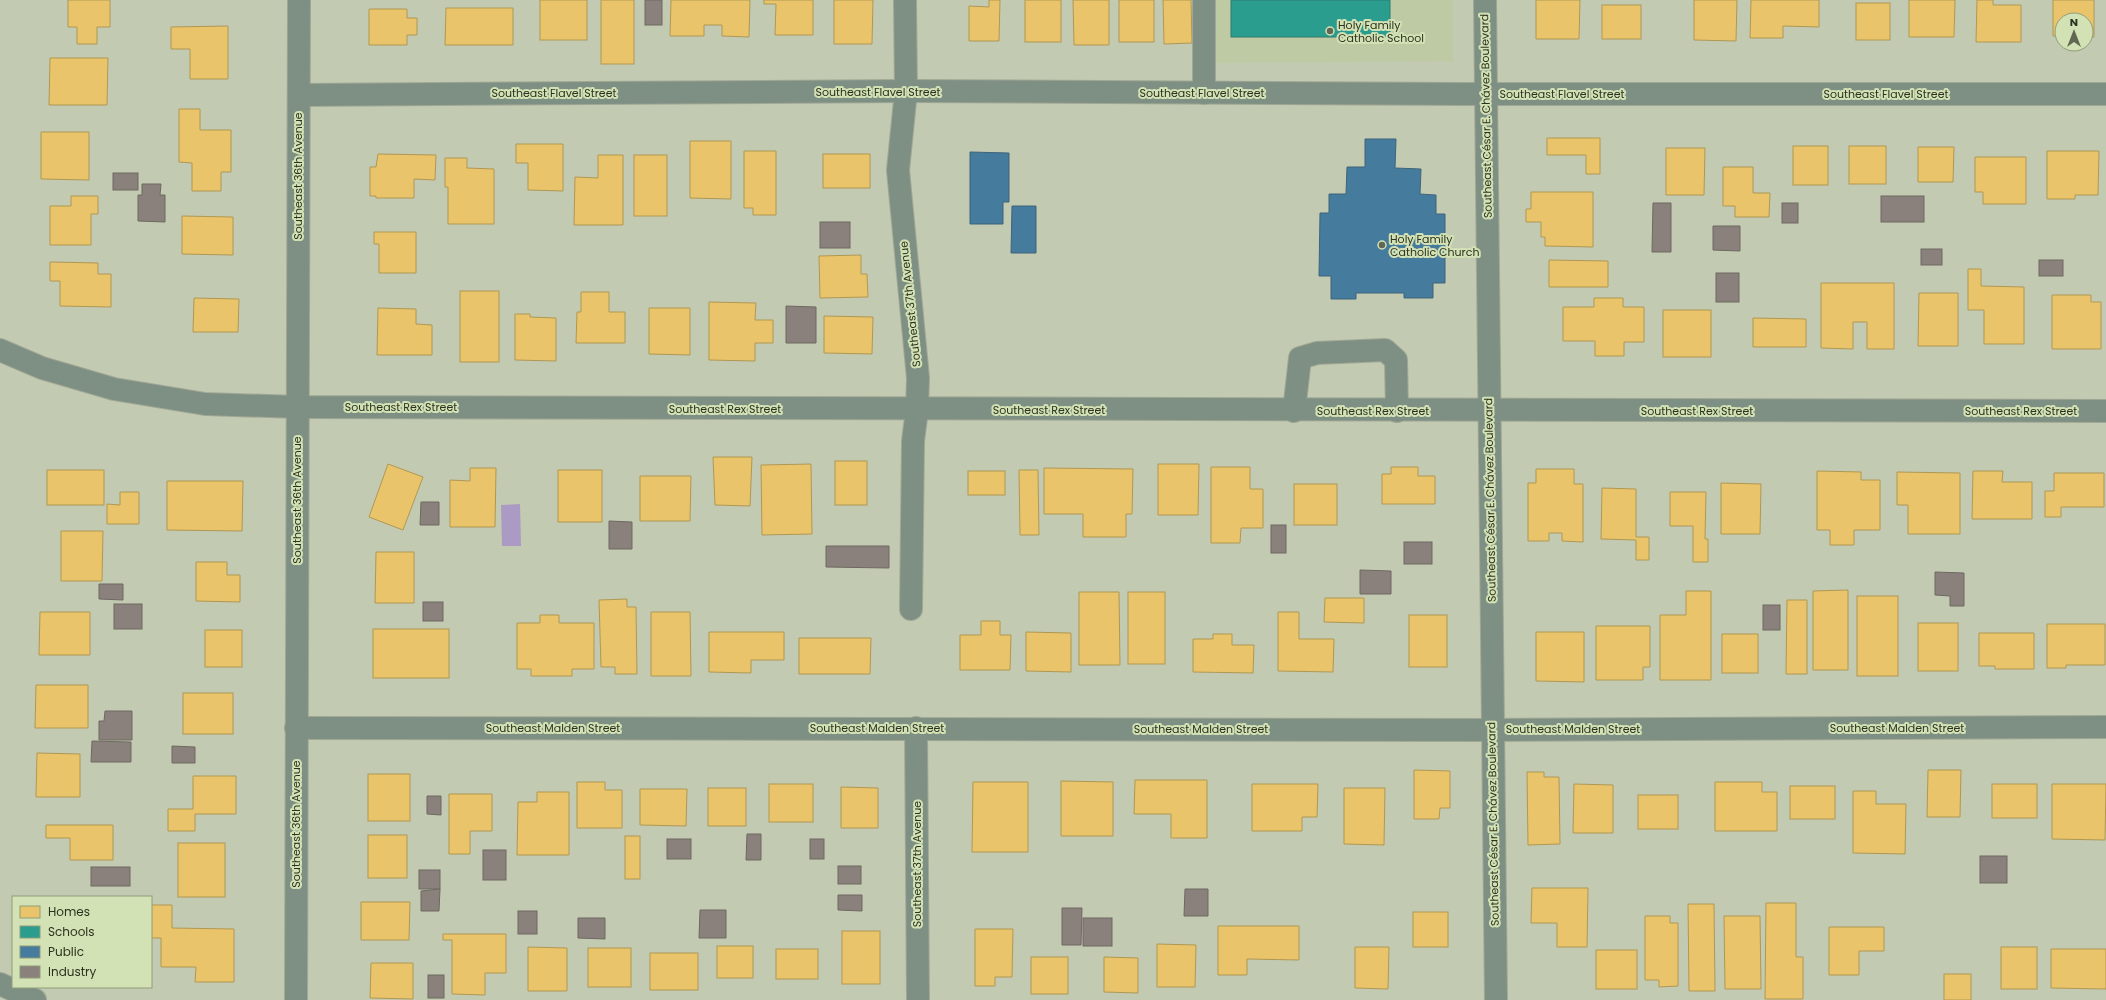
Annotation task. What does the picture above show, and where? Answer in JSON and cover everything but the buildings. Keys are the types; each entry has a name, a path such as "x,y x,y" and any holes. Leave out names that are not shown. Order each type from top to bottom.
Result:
{"street":[{"name":"Southeast 36th Avenue","path":"296,1000 299,0"},
{"name":"Southeast 37th Avenue","path":"905,0 906,91 898,170 918,378 917,410 913,441 911,609"},
{"path":"1204,0 1204,93"},
{"name":"Southeast César E. Chávez Boulevard","path":"1485,0 1496,1000"},
{"name":"Southeast Flavel Street","path":"299,95 906,91 1486,94 2106,94"},
{"name":"Southeast Rex Street","path":"0,350 42,368 114,389 205,404 298,407 917,410 2106,411"},
{"path":"1294,410 1300,358 1317,353 1385,350 1396,360 1397,410"},
{"name":"Southeast Malden Street","path":"296,728 1492,730 2106,727"},
{"name":"Southeast 37th Avenue","path":"916,728 918,1000"},
{"path":"0,984 35,1000"}],"shaded area":[{"name":"Holy Family Catholic School","path":"1206,0 1453,0 1453,61 1206,63"},
{"path":"520,504 521,546 502,546 501,505"}],"place":[{"name":"Holy Family Catholic School","path":"1330,31"},
{"name":"Holy Family Catholic Church","path":"1382,245"}]}
